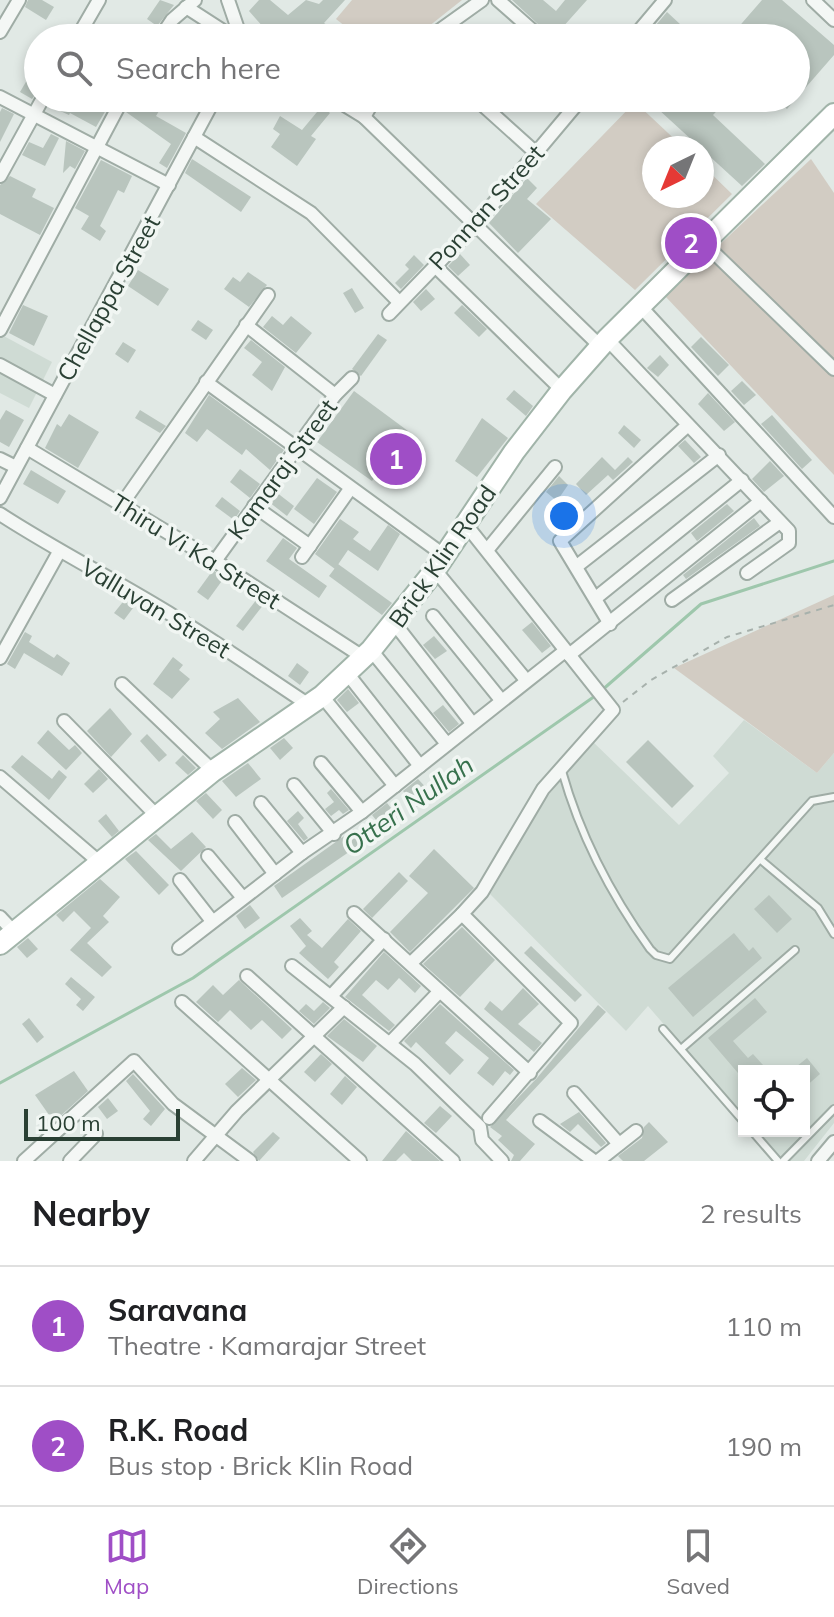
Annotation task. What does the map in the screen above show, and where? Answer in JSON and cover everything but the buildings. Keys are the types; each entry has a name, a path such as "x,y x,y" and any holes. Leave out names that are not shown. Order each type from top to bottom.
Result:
{"main road":[{"name":"Brick Klin Road","path":"5,931 213,771 316,700 367,654 395,624 467,526 514,452 562,390 604,342 834,114"}],"street":[{"path":"0,32 19,0"},
{"path":"85,24 99,0"},
{"path":"228,0 236,24"},
{"path":"458,24 482,0"},
{"path":"498,0 525,24"},
{"path":"645,24 665,0"},
{"path":"813,0 832,13"},
{"path":"172,24 190,3 216,24"},
{"path":"0,97 24,109"},
{"path":"29,112 169,185"},
{"path":"0,330 115,112"},
{"name":"Chellappa Street","path":"0,498 207,112"},
{"path":"356,112 604,342 719,455 789,531 789,543 747,573"},
{"path":"364,117 367,112"},
{"path":"491,112 536,153"},
{"name":"Ponnan Street","path":"389,314 398,301 477,223 570,112"},
{"path":"0,176 33,114"},
{"path":"194,137 311,213 398,301"},
{"path":"704,243 834,369"},
{"path":"435,266 562,390"},
{"path":"122,504 268,295"},
{"path":"641,307 834,517"},
{"path":"246,325 335,395"},
{"path":"0,365 55,395"},
{"name":"Kamaraj Street","path":"215,561 296,447 335,395 352,378"},
{"path":"206,382 296,447 440,563 526,680"},
{"path":"610,624 597,597 560,541 688,425"},
{"name":"Thiru Vi Ka Street","path":"27,448 367,654 447,744"},
{"path":"577,566 719,455"},
{"path":"0,459 16,467"},
{"path":"488,549 555,467"},
{"path":"597,597 742,480"},
{"path":"254,506 306,551 350,489"},
{"path":"179,948 302,853 334,834 526,680 610,624 761,501"},
{"name":"Valluvan Street","path":"0,514 59,552 78,560 316,700 395,786"},
{"path":"672,600 780,522"},
{"path":"411,963 482,892 543,789 611,707 467,526"},
{"path":"0,658 59,552"},
{"path":"433,616 501,700"},
{"path":"395,624 472,723"},
{"path":"347,673 420,766"},
{"path":"122,684 213,771"},
{"path":"64,721 156,815"},
{"path":"321,763 362,812"},
{"path":"0,777 98,861"},
{"path":"294,785 334,834"},
{"path":"261,803 302,853"},
{"path":"235,822 275,874"},
{"path":"208,856 243,898"},
{"path":"180,880 212,921"},
{"path":"354,913 530,1073"},
{"path":"462,914 570,1019 570,1026 489,1118"},
{"path":"332,995 384,939"},
{"path":"292,966 390,1043 480,1127 482,1140 502,1161"},
{"path":"247,976 453,1161"},
{"path":"390,1043 439,992"},
{"path":"182,1002 266,1081 360,1161"},
{"path":"194,1161 266,1081 344,1007"},
{"path":"24,1161 134,1061 162,1094 250,1161"},
{"path":"574,1093 619,1144"},
{"path":"540,1121 596,1161 636,1131"},
{"path":"70,1161 96,1134"},
{"path":"818,1161 834,1142"}],"lane":[{"path":"561,767 575,818 591,851 656,955 670,959 812,801 834,797"},
{"path":"761,860 818,908 834,934"},
{"path":"681,1049 795,950"},
{"path":"663,1029 738,1115"},
{"path":"758,1137 781,1161 834,1109"}],"path":[{"path":"611,707 651,680 727,637 834,605"}],"shaded area":[{"path":"352,0 462,0 432,24 342,24 336,19"},
{"path":"625,112 646,112 671,136 642,136 642,208 714,208 714,177 732,194 635,290 536,204"},
{"path":"811,159 834,193 834,475 665,296"},
{"path":"0,334 52,362 29,408 0,393"},
{"path":"834,595 834,753 817,773 674,668"},
{"path":"744,720 817,773 834,753 834,1123 804,1161 782,1161 761,1137 810,1137 810,1065 738,1065 738,1110 648,1006 626,1031 490,894 544,801 592,741 679,825 729,773 713,756"}],"waterway":[{"name":"Otteri Nullah","path":"601,691 701,604 834,561"},
{"name":"Otteri Nullah","path":"0,1083 193,978 595,696"}],"place":[{"name":"R.K. Road","path":"691,243"},
{"name":"Saravana","path":"396,459"}]}
